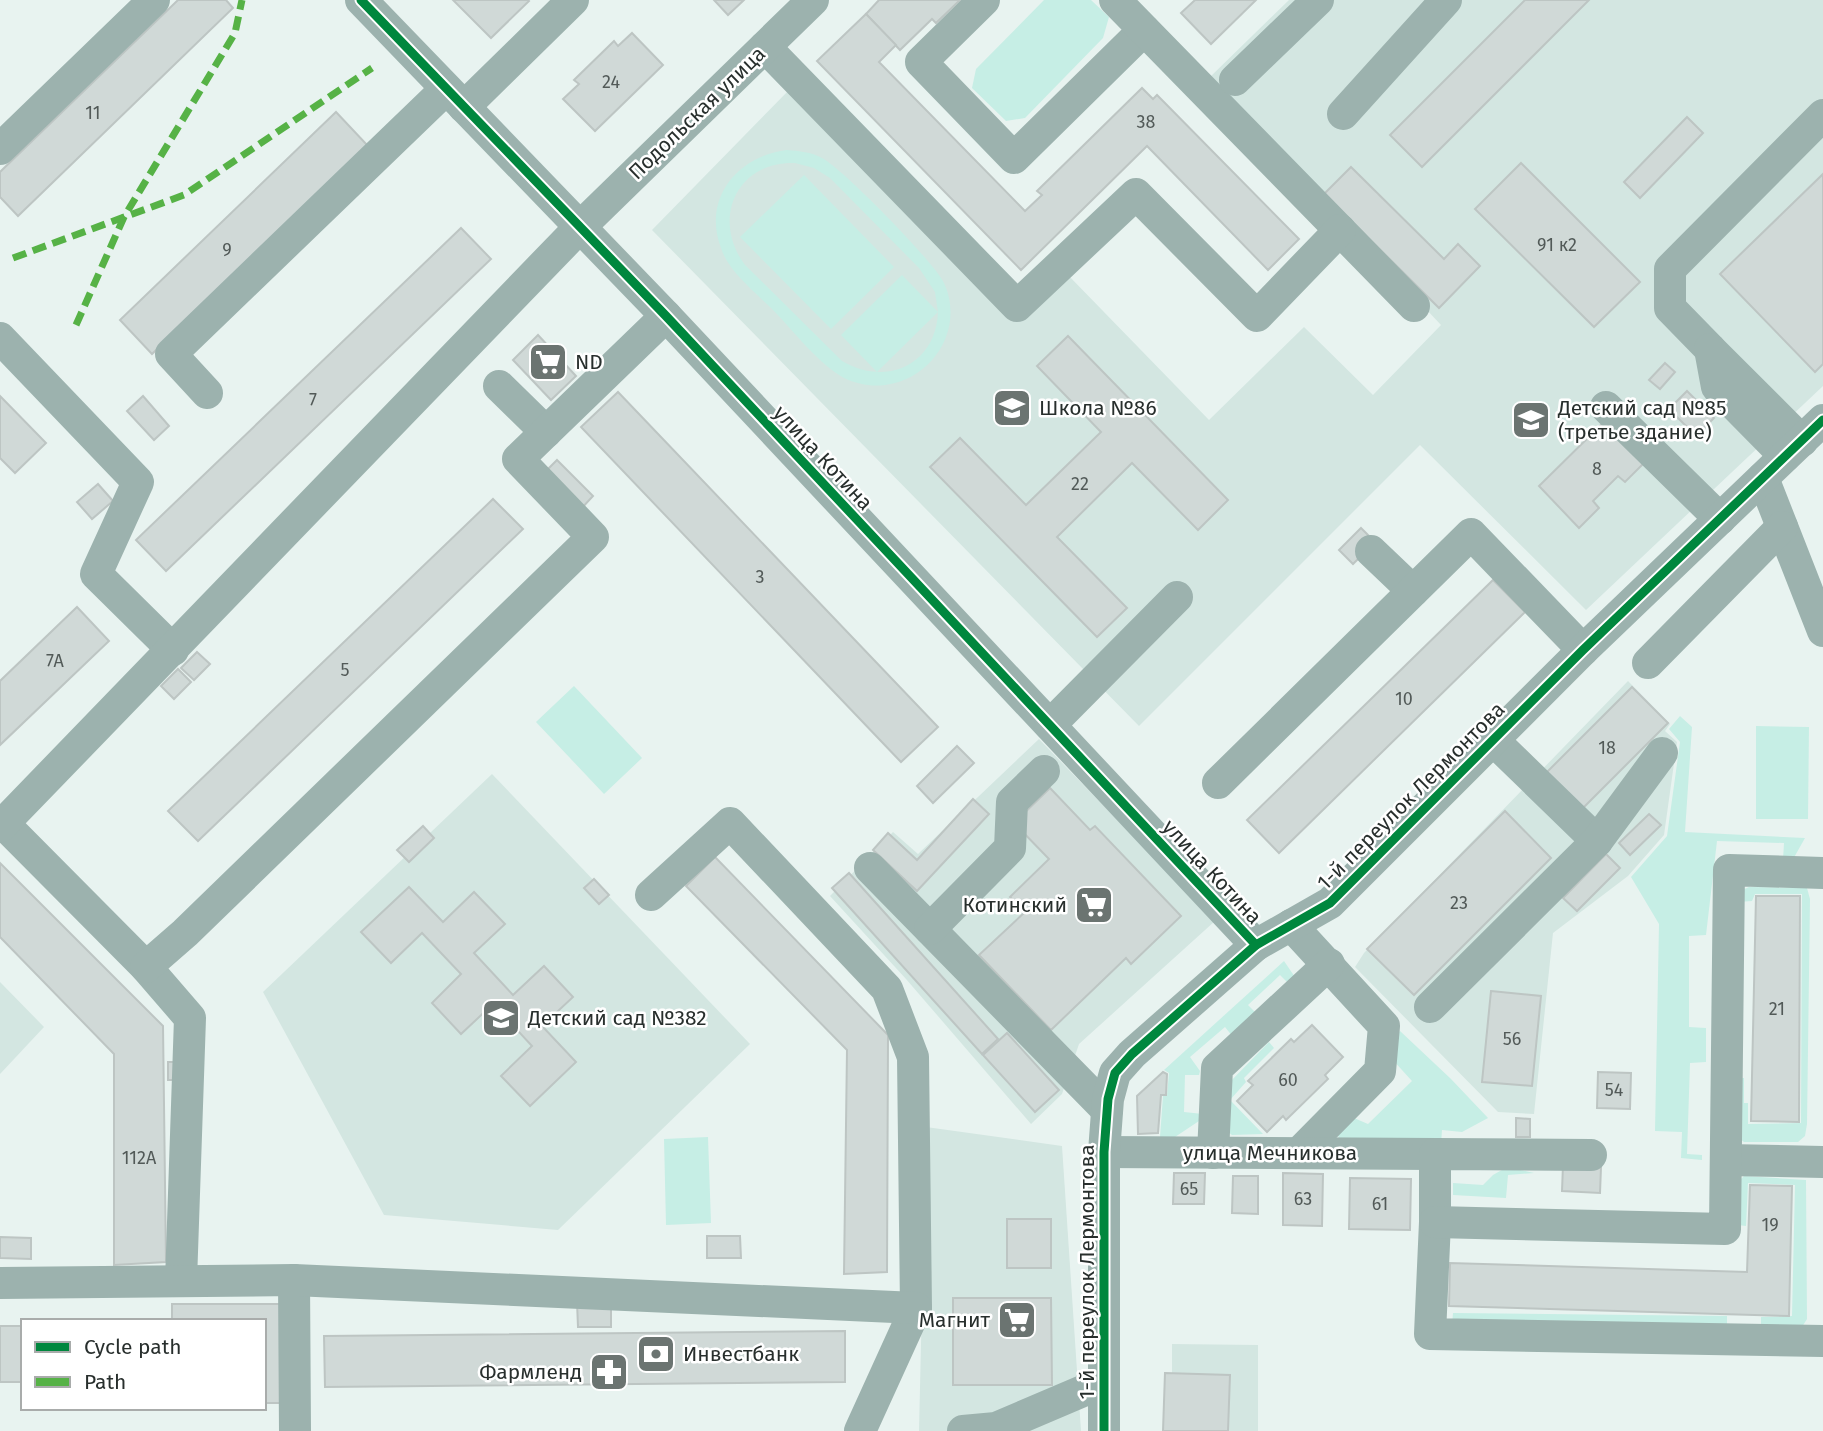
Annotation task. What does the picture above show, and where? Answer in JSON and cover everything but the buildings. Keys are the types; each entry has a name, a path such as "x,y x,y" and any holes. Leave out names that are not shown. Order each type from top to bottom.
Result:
{"street":[{"path":"0,149 154,0"},
{"name":"улица Котина","path":"361,0 666,316 1256,945"},
{"path":"207,393 171,354 455,98 573,0"},
{"name":"Подольская улица","path":"2,826 580,227 813,0"},
{"path":"984,0 920,62 1014,158 1144,30"},
{"path":"1115,0 1414,306"},
{"path":"1235,80 1318,0"},
{"path":"1343,114 1446,0"},
{"path":"765,47 1017,306 1136,194 1257,316 1340,230"},
{"path":"1803,439 1670,308 1670,269 1823,115"},
{"path":"146,967 185,933 593,537 518,459 666,316"},
{"path":"0,338 138,482 96,574 173,650"},
{"path":"499,386 546,432"},
{"path":"1606,407 1720,519"},
{"name":"1-й переулок Лермонтова","path":"1104,1431 1104,1152 1107,1110 1115,1073 1256,945 1330,903 1583,650 1803,439"},
{"path":"1763,478 1823,631"},
{"path":"1648,663 1782,527"},
{"path":"1218,783 1471,534 1583,650"},
{"path":"1371,551 1413,591"},
{"path":"1050,725 1177,597"},
{"path":"1493,740 1597,841"},
{"path":"1430,1007 1597,841 1662,752"},
{"path":"930,929 1010,848 1012,802 1044,771"},
{"path":"651,895 730,823 887,989 913,1057 916,1308 860,1431"},
{"path":"2,826 146,967 190,1018 181,1281"},
{"path":"870,868 1107,1110"},
{"path":"1435,1222 1725,1229 1729,870 1823,873"},
{"path":"1291,925 1384,1026 1380,1071 1299,1153"},
{"path":"1213,1153 1217,1068 1329,964"},
{"name":"улица Мечникова","path":"1104,1152 1591,1155"},
{"path":"1435,1154 1430,1334 1823,1341"},
{"path":"1726,1160 1823,1162"},
{"path":"0,1283 294,1280 916,1308"},
{"path":"294,1280 295,1431"},
{"path":"963,1431 996,1428 1104,1382"}],"shaded area":[{"path":"1289,0 1823,0 1823,386 1586,610 1420,445 1139,726 652,230 789,90 1002,308 1068,275 1209,420 1304,327 1373,395 1441,325 1209,78"},
{"path":"1628,681 1670,724 1665,731 1677,742 1664,835 1628,876 1553,933 1534,1114 1498,1112 1355,967 1364,953"},
{"path":"1039,739 1215,921 1079,1044 1062,1094 1031,1124 906,979 830,896 893,832 918,854"},
{"name":"Детский сад №382","path":"492,774 750,1044 558,1230 384,1215 263,992"},
{"path":"0,982 44,1027 0,1074"},
{"path":"926,1127 1062,1146 1081,1431 919,1431"},
{"path":"1172,1344 1258,1345 1258,1431 1172,1431"}],"green space":[{"path":"1044,0 1091,0 1109,17 1103,38 1025,118 1006,121 972,88 976,69"},
{"path":"787,150 805,152 833,165 887,217 937,272 944,283 949,300 947,333 940,349 917,373 902,381 880,386 844,378 816,356 731,267 722,251 716,230 716,212 721,197 728,182 740,170 769,154","holes":["795,163 814,168 830,178 919,268 935,292 938,312 935,330 928,346 918,358 906,366 875,372 859,369 842,361 745,265 735,248 730,230 730,212 735,196 744,183 758,172 775,165"]},
{"path":"804,175 894,267 831,329 740,237"},
{"path":"902,275 938,312 877,372 841,335"},
{"path":"574,686 642,758 604,794 536,722"},
{"path":"1680,716 1692,727 1685,832 1805,838 1792,861 1783,860 1784,843 1717,841 1706,935 1689,936 1689,1027 1706,1028 1706,1062 1690,1063 1687,1154 1702,1155 1702,1160 1681,1158 1682,1132 1655,1131 1659,924 1631,877 1667,836 1680,742 1669,729"},
{"path":"1756,726 1809,727 1808,819 1756,819"},
{"path":"1749,887 1807,888 1810,899 1807,1124 1805,1136 1798,1142 1744,1142 1735,1135 1735,1078 1744,1078 1744,1103 1748,1103 1748,1124 1801,1123 1802,894 1755,894 1752,901 1738,902 1740,891"},
{"path":"1284,961 1299,983 1293,988 1280,975 1248,1005 1257,1014 1233,1037 1225,1027 1190,1057 1200,1071 1199,1075 1185,1075 1184,1112 1203,1114 1205,1117 1175,1137 1160,1137 1163,1096 1167,1096 1169,1073 1164,1070"},
{"path":"1400,1031 1488,1118 1462,1132 1442,1130 1441,1144 1339,1139 1337,1131 1347,1115 1368,1124 1412,1081 1392,1059 1387,1044"},
{"path":"1269,1042 1274,1048 1244,1078 1246,1082 1230,1100 1263,1134 1232,1135 1224,1129 1227,1085"},
{"path":"708,1137 711,1223 666,1225 664,1139"},
{"path":"1507,1167 1534,1173 1508,1175 1506,1198 1453,1195 1453,1183 1483,1185"},
{"path":"1744,1176 1806,1180 1807,1319 1802,1327 1761,1329 1761,1317 1792,1316 1795,1185 1748,1183 1746,1226 1738,1225 1739,1181"},
{"path":"1453,1313 1727,1316 1727,1328 1452,1325"}],"marked path":[{"path":"76,325 124,217 235,33 242,0"},
{"path":"13,258 184,195 372,68"}],"cycle path":[{"path":"361,0 666,316 1256,945"},
{"path":"1104,1431 1104,1152 1108,1099 1115,1073 1132,1054 1256,945 1330,903 1583,650 1823,420"}],"place":[{"name":"ND","path":"548,362"},
{"name":"Школа №86","path":"1012,408"},
{"name":"Детский сад №85 (третье здание)","path":"1531,420"},
{"name":"Котинский","path":"1094,905"},
{"name":"Детский сад №382","path":"501,1018"},
{"name":"Магнит","path":"1017,1320"},
{"name":"Инвестбанк","path":"656,1354"},
{"name":"Фармленд","path":"609,1372"}]}
